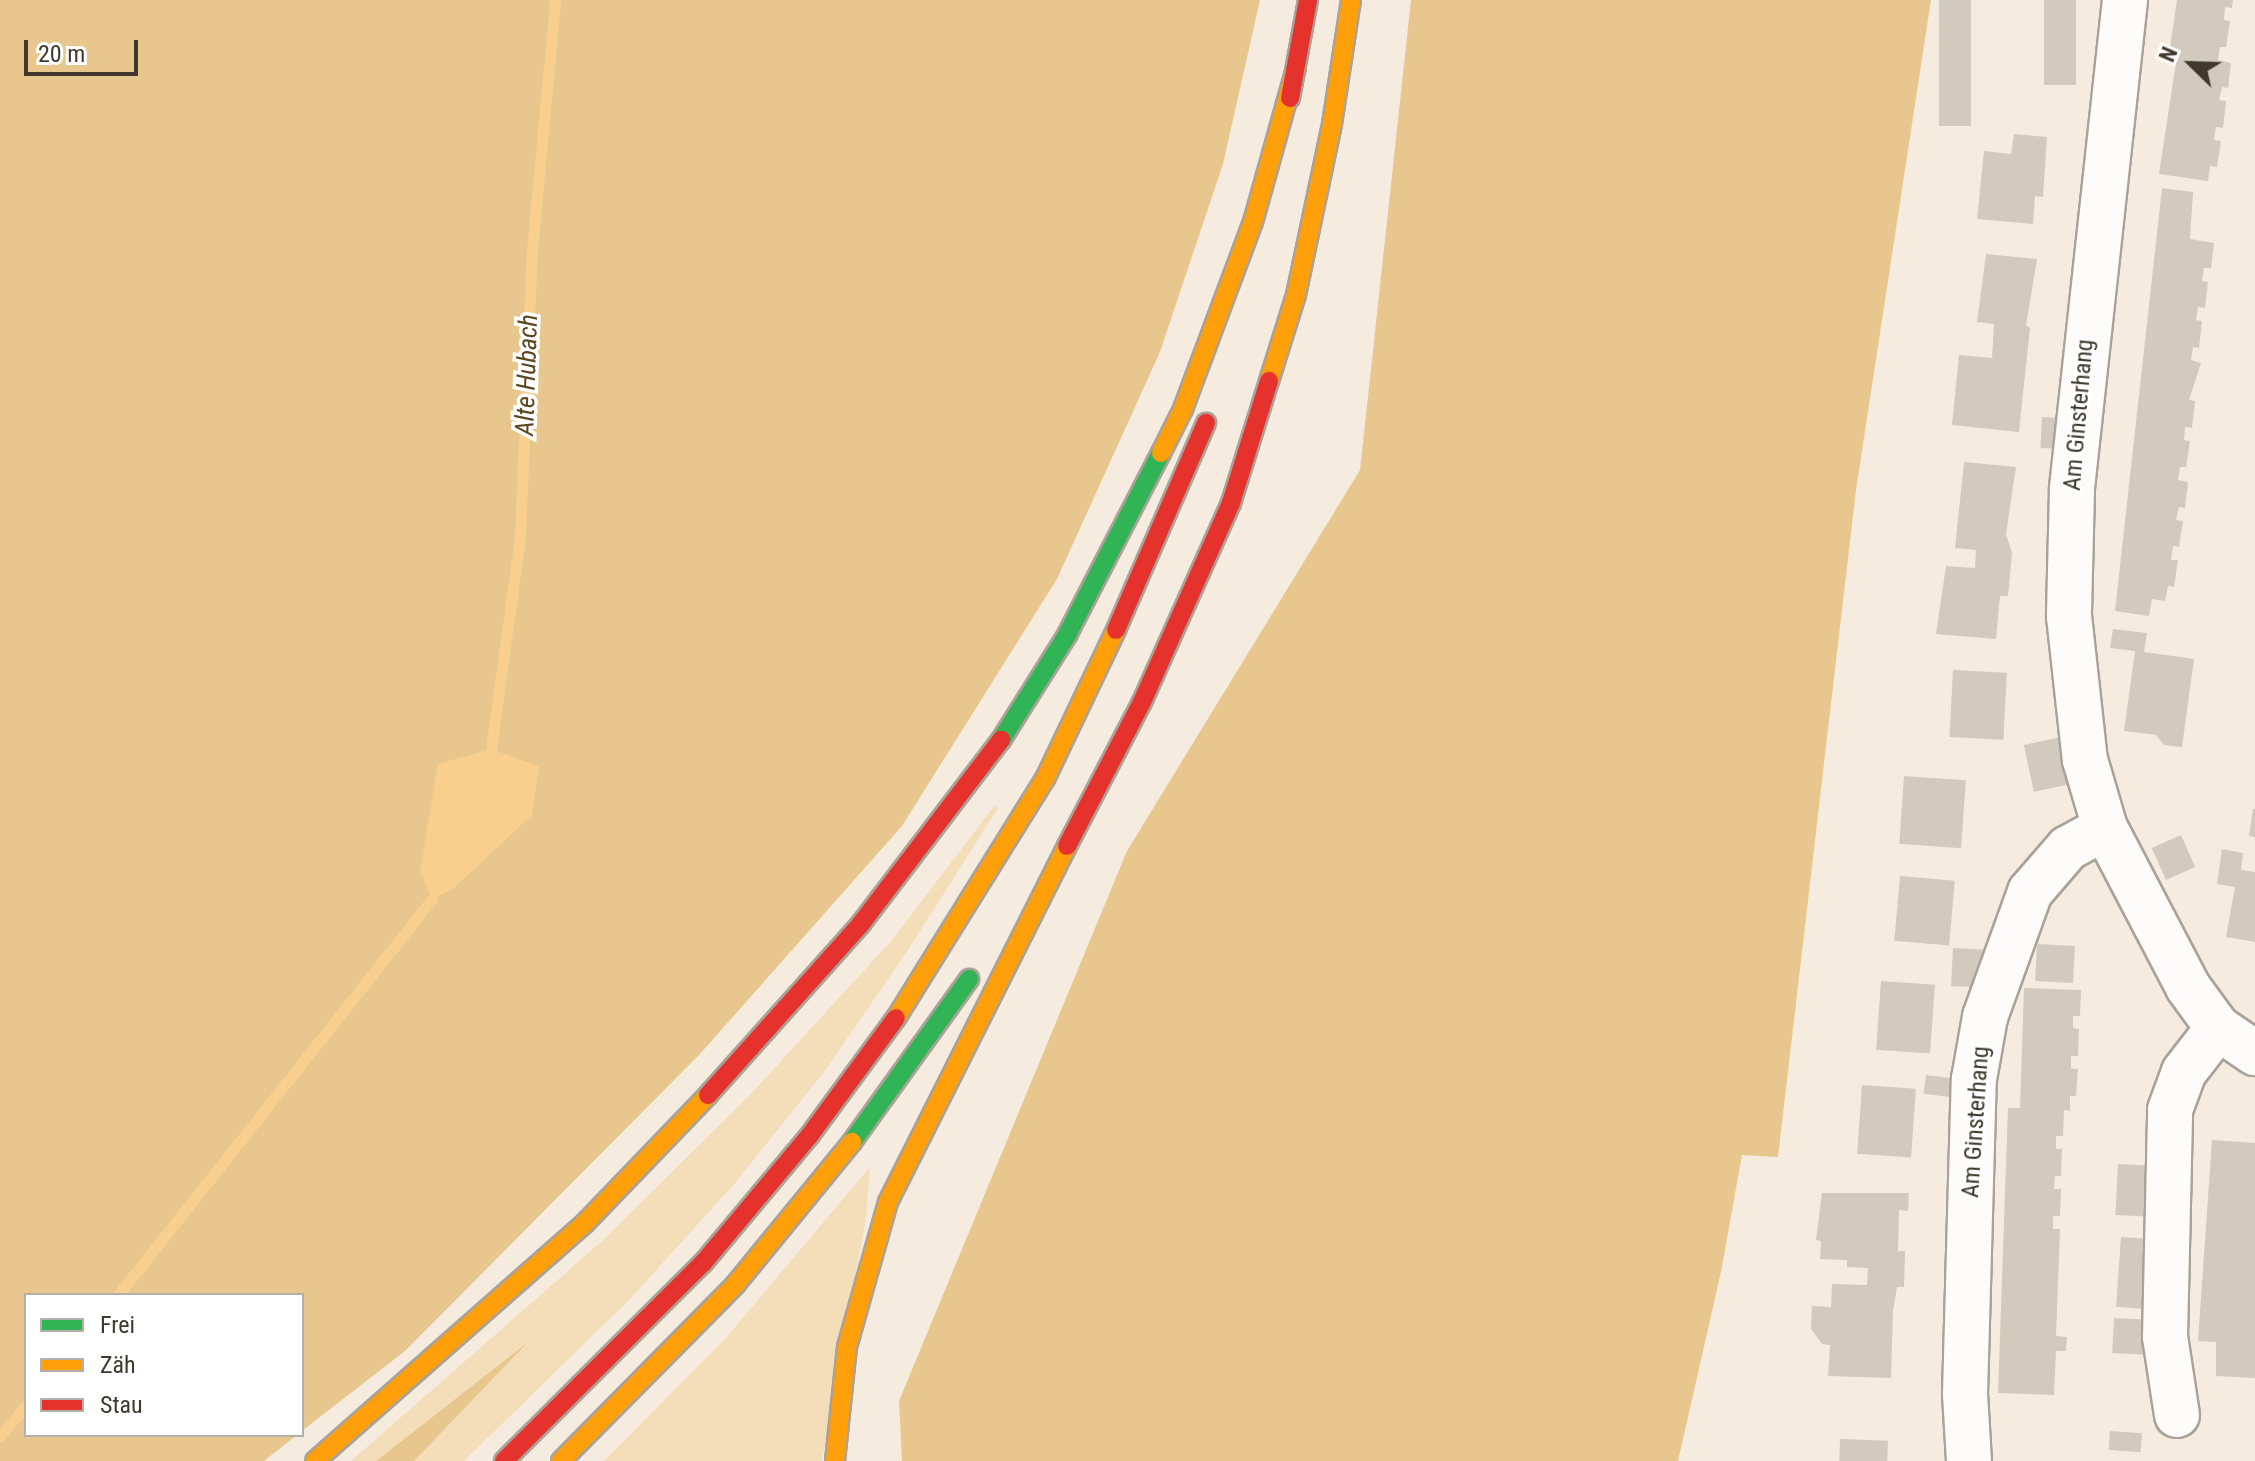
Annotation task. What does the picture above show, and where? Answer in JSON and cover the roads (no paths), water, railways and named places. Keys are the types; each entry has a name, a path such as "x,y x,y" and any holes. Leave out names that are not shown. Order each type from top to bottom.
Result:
{"highway":[{"path":"1258,266 1308,0"},
{"path":"835,1461 847,1347 888,1202 948,1074 1190,603 1266,400 1296,295 1332,124 1351,0"},
{"path":"315,1461 562,1244 672,1135 860,925 999,743 1067,635 1183,409 1253,222 1296,68"},
{"path":"504,1461 703,1263 810,1135 906,1004 1045,779 1163,532 1211,411"},
{"path":"1004,926 1090,797"},
{"path":"561,1461 754,1262 841,1158 979,965"}],"street":[{"name":"Am Ginsterhang","path":"2125,0 2091,283 2070,553 2069,616 2085,760 2105,828 2139,901 2218,1028 2255,1053"},
{"name":"Am Ginsterhang","path":"1969,1461 1965,1394 1974,1095 1985,1017 2030,892 2068,848 2105,828"},
{"path":"2177,1415 2165,1337 2170,1110 2184,1072 2218,1028"}],"waterway":[{"name":"Alte Hubach","path":"491,749 520,536 532,250 555,0"},
{"path":"120,1293 432,899"},
{"path":"0,1436 24,1407"}]}
